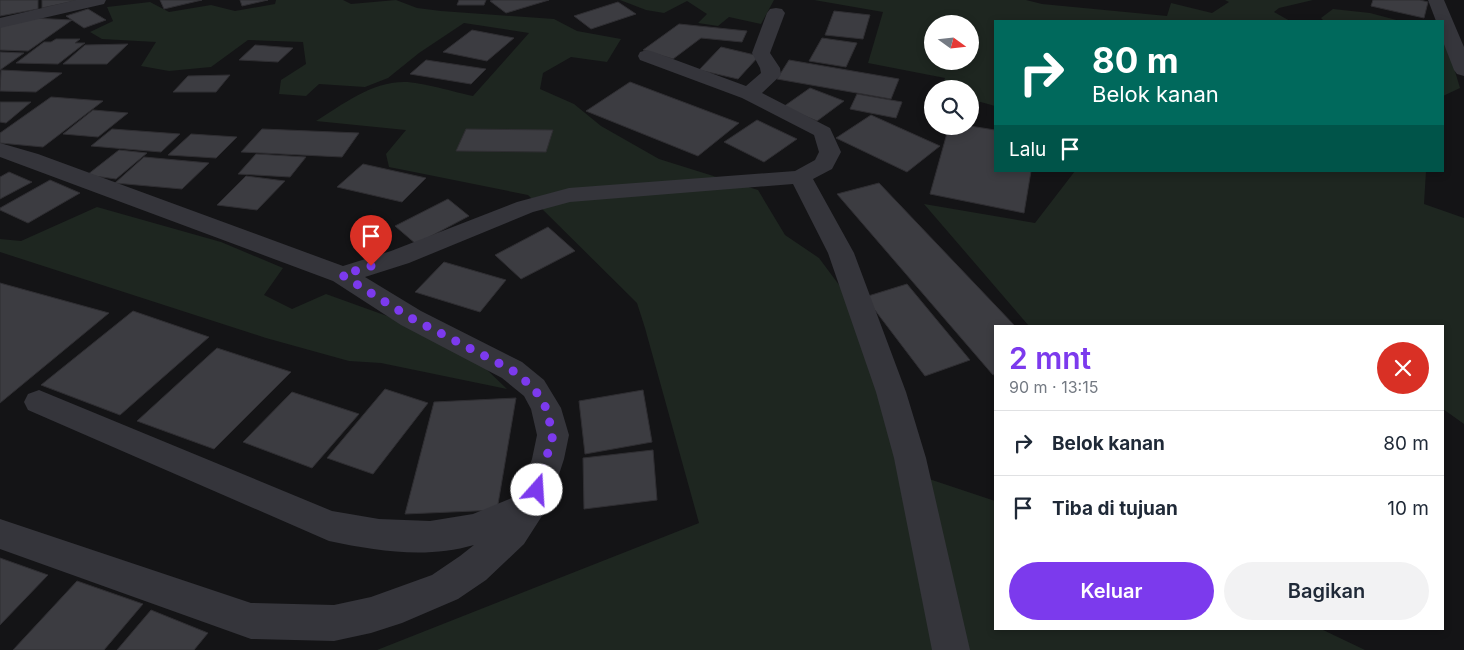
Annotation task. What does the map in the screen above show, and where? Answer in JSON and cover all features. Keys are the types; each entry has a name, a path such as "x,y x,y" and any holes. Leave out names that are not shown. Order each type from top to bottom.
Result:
{"street":[{"path":"0,23 98,0"},
{"path":"1436,0 1464,70"},
{"path":"749,94 771,75 770,68 761,53 776,12"},
{"path":"342,275 409,254 518,209 570,195 800,177 824,164 830,152 822,132 787,112 749,94 647,56"},
{"path":"0,150 30,159 342,275 411,318 512,370 534,388 546,408 553,435 548,459 532,505 512,533 473,568 446,587 371,615 334,623 251,620 0,534"},
{"path":"800,177 841,253 891,392 910,458 951,650"},
{"path":"39,402 330,526 375,535 420,537 464,532 532,505"}],"shaded area":[{"path":"276,0 343,0 351,4 396,0 417,8 441,11 554,19 577,31 621,39 607,62 571,57 543,73 540,89 574,104 601,126 659,159 758,190 785,235 819,258 851,301 917,475 994,501 994,630 1323,630 1365,650 377,650 699,523 637,303 528,195 389,167 386,154 406,130 316,121 369,90 392,83 420,84 473,96 529,33 464,23 419,53 388,78 365,87 319,84 306,96 279,94 281,80 306,64 303,42 248,40 211,67 169,71 141,66 156,42 102,39 90,32 113,21 107,7 150,2 169,12 211,5 235,11 275,4"},
{"path":"620,0 774,0 761,24 729,17 718,26 698,23 707,14 687,1 664,13 646,10"},
{"path":"814,0 1026,0 1042,4 1167,16 1171,3 1212,13 1229,2 1225,0 1313,0 1279,8 1274,12 1288,20 994,20 994,106 979,102 979,80 944,80 945,78 868,63 883,12"},
{"path":"1333,9 1370,13 1396,20 1323,20 1321,18"},
{"path":"1444,40 1446,41 1460,88 1444,96"},
{"path":"1074,172 1426,172 1424,204 1464,218 1464,424 1444,410 1444,325 1028,325 924,204 1035,223"},
{"path":"97,207 221,242 283,268 264,295 292,309 326,294 412,325 483,366 507,389 381,363 349,361 266,338 0,252 0,239 21,241"}],"building":[{"path":"0,0 38,0 38,9 0,16"},
{"path":"42,0 79,0 42,8"},
{"path":"160,0 202,0 164,9"},
{"path":"240,0 268,0 242,6"},
{"path":"459,0 486,0 484,5 457,5"},
{"path":"549,0 506,13 490,1"},
{"path":"1373,0 1420,0 1428,2 1424,18 1371,6"},
{"path":"618,2 636,14 591,29 574,16"},
{"path":"88,9 106,20 84,28 66,16"},
{"path":"834,11 870,15 863,39 825,35"},
{"path":"32,18 72,20 28,51 0,50 0,26"},
{"path":"679,24 747,31 742,42 701,38 673,59 643,50"},
{"path":"472,30 514,38 487,61 443,52"},
{"path":"822,38 857,43 846,67 809,61"},
{"path":"56,39 80,39 75,43 85,43 58,64 16,63 44,42 51,42"},
{"path":"128,44 107,64 63,64 85,45"},
{"path":"255,45 293,48 278,62 239,60"},
{"path":"721,47 759,56 738,79 699,70"},
{"path":"0,52 24,53 0,70"},
{"path":"426,60 486,69 471,84 410,74"},
{"path":"789,60 899,79 891,99 777,79"},
{"path":"1,70 62,73 36,92 0,91"},
{"path":"230,75 216,92 173,92 188,76"},
{"path":"630,82 739,123 698,156 586,111"},
{"path":"810,88 844,101 817,121 783,107"},
{"path":"857,94 902,102 896,118 850,109"},
{"path":"51,97 103,101 43,147 0,143 0,133"},
{"path":"0,102 31,102 6,123 0,122"},
{"path":"93,110 128,113 98,137 63,134"},
{"path":"871,115 940,146 907,172 836,138"},
{"path":"757,120 797,139 764,162 724,142"},
{"path":"979,127 994,130 994,172 1031,172 1024,213 930,194 946,135 979,135"},
{"path":"112,129 180,134 161,152 91,146"},
{"path":"262,129 359,133 342,157 241,152"},
{"path":"466,129 553,130 546,152 456,151"},
{"path":"191,134 237,137 216,158 168,155"},
{"path":"119,150 147,153 116,179 87,175"},
{"path":"256,154 306,157 290,177 238,174"},
{"path":"144,157 209,163 182,189 115,183"},
{"path":"363,164 426,178 402,202 337,187"},
{"path":"9,172 32,182 0,199 0,177"},
{"path":"246,176 285,181 257,210 217,205"},
{"path":"50,180 80,193 28,223 0,210 0,208"},
{"path":"879,183 1014,325 994,325 994,374 993,375 837,194"},
{"path":"448,199 469,216 416,244 395,226"},
{"path":"548,227 575,251 521,279 495,255"},
{"path":"444,262 506,280 480,312 415,292"},
{"path":"0,283 109,313 0,403"},
{"path":"907,284 970,360 925,376 865,297"},
{"path":"133,311 209,337 120,415 41,385"},
{"path":"217,348 291,372 214,449 137,421"},
{"path":"385,389 428,403 373,474 327,458"},
{"path":"643,390 652,442 585,454 579,401"},
{"path":"292,392 359,414 312,468 243,442"},
{"path":"516,398 497,510 405,514 434,402"},
{"path":"653,450 657,500 584,509 583,458"},
{"path":"0,558 48,575 0,625"},
{"path":"77,581 143,604 104,650 13,650"},
{"path":"151,610 208,633 194,650 117,650"}],"route":[{"path":"371,266 342,275 411,318 512,370 534,388 546,408 553,435 548,459 537,490"}]}
